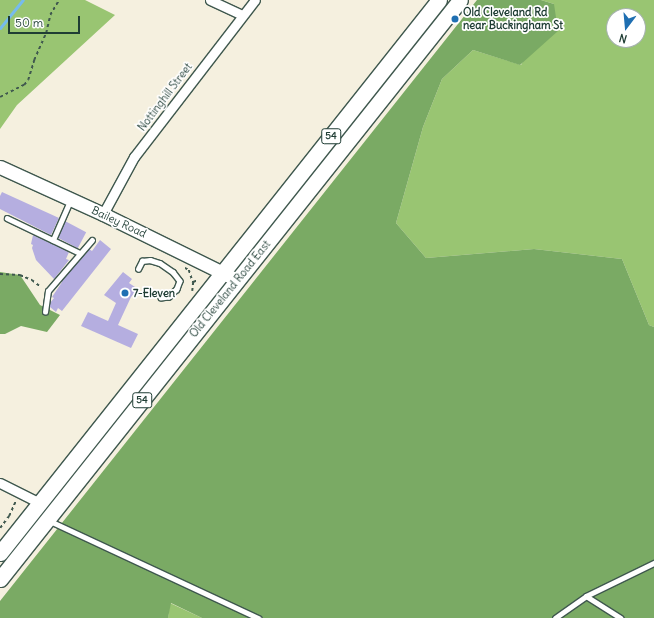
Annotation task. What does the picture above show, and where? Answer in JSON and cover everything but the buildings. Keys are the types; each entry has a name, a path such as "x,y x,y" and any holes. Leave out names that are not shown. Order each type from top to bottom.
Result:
{"main road":[{"name":"Old Cleveland Road East","path":"0,553 439,0"},
{"name":"Old Cleveland Road East","path":"0,579 460,0"}],"street":[{"path":"210,0 242,15"},
{"name":"Nottinghill Street","path":"103,214 134,157 255,0"},
{"name":"Bailey Road","path":"0,167 103,214 237,280"},
{"path":"0,483 40,503"}],"lane":[{"path":"53,240 71,200"},
{"path":"7,218 80,253"},
{"path":"45,312 48,291 92,240"},
{"path":"138,269 142,261 150,260 160,263 173,272 180,281 177,290 169,297 160,298"},
{"path":"47,520 258,618"},
{"path":"555,618 586,596 654,563"},
{"path":"586,596 621,618"}],"path":[{"path":"0,97 24,85 28,80 34,60 46,33 50,15 59,0"},
{"path":"0,274 20,276 32,280 48,291"},
{"path":"0,528 9,516 18,499"}],"green space":[{"path":"0,0 85,0 115,15 17,105 0,129"},
{"path":"477,0 541,0 554,4 558,31 520,65 473,50 442,79 423,127 396,223 426,258 534,249 622,259 649,325 654,327 654,618 202,618 171,603 168,618 0,618 0,601"},
{"path":"541,0 654,0 654,327 649,325 622,259 534,249 426,258 396,223 423,127 442,79 473,50 521,65 554,4"},
{"path":"0,272 20,275 40,305 60,315 47,332 21,326 5,334 0,334"},
{"path":"170,603 202,618 168,618"}],"waterway":[{"path":"0,28 23,0"}],"place":[{"name":"Old Cleveland Rd near Buckingham St","path":"455,19"},
{"name":"7-Eleven","path":"125,293"}]}
